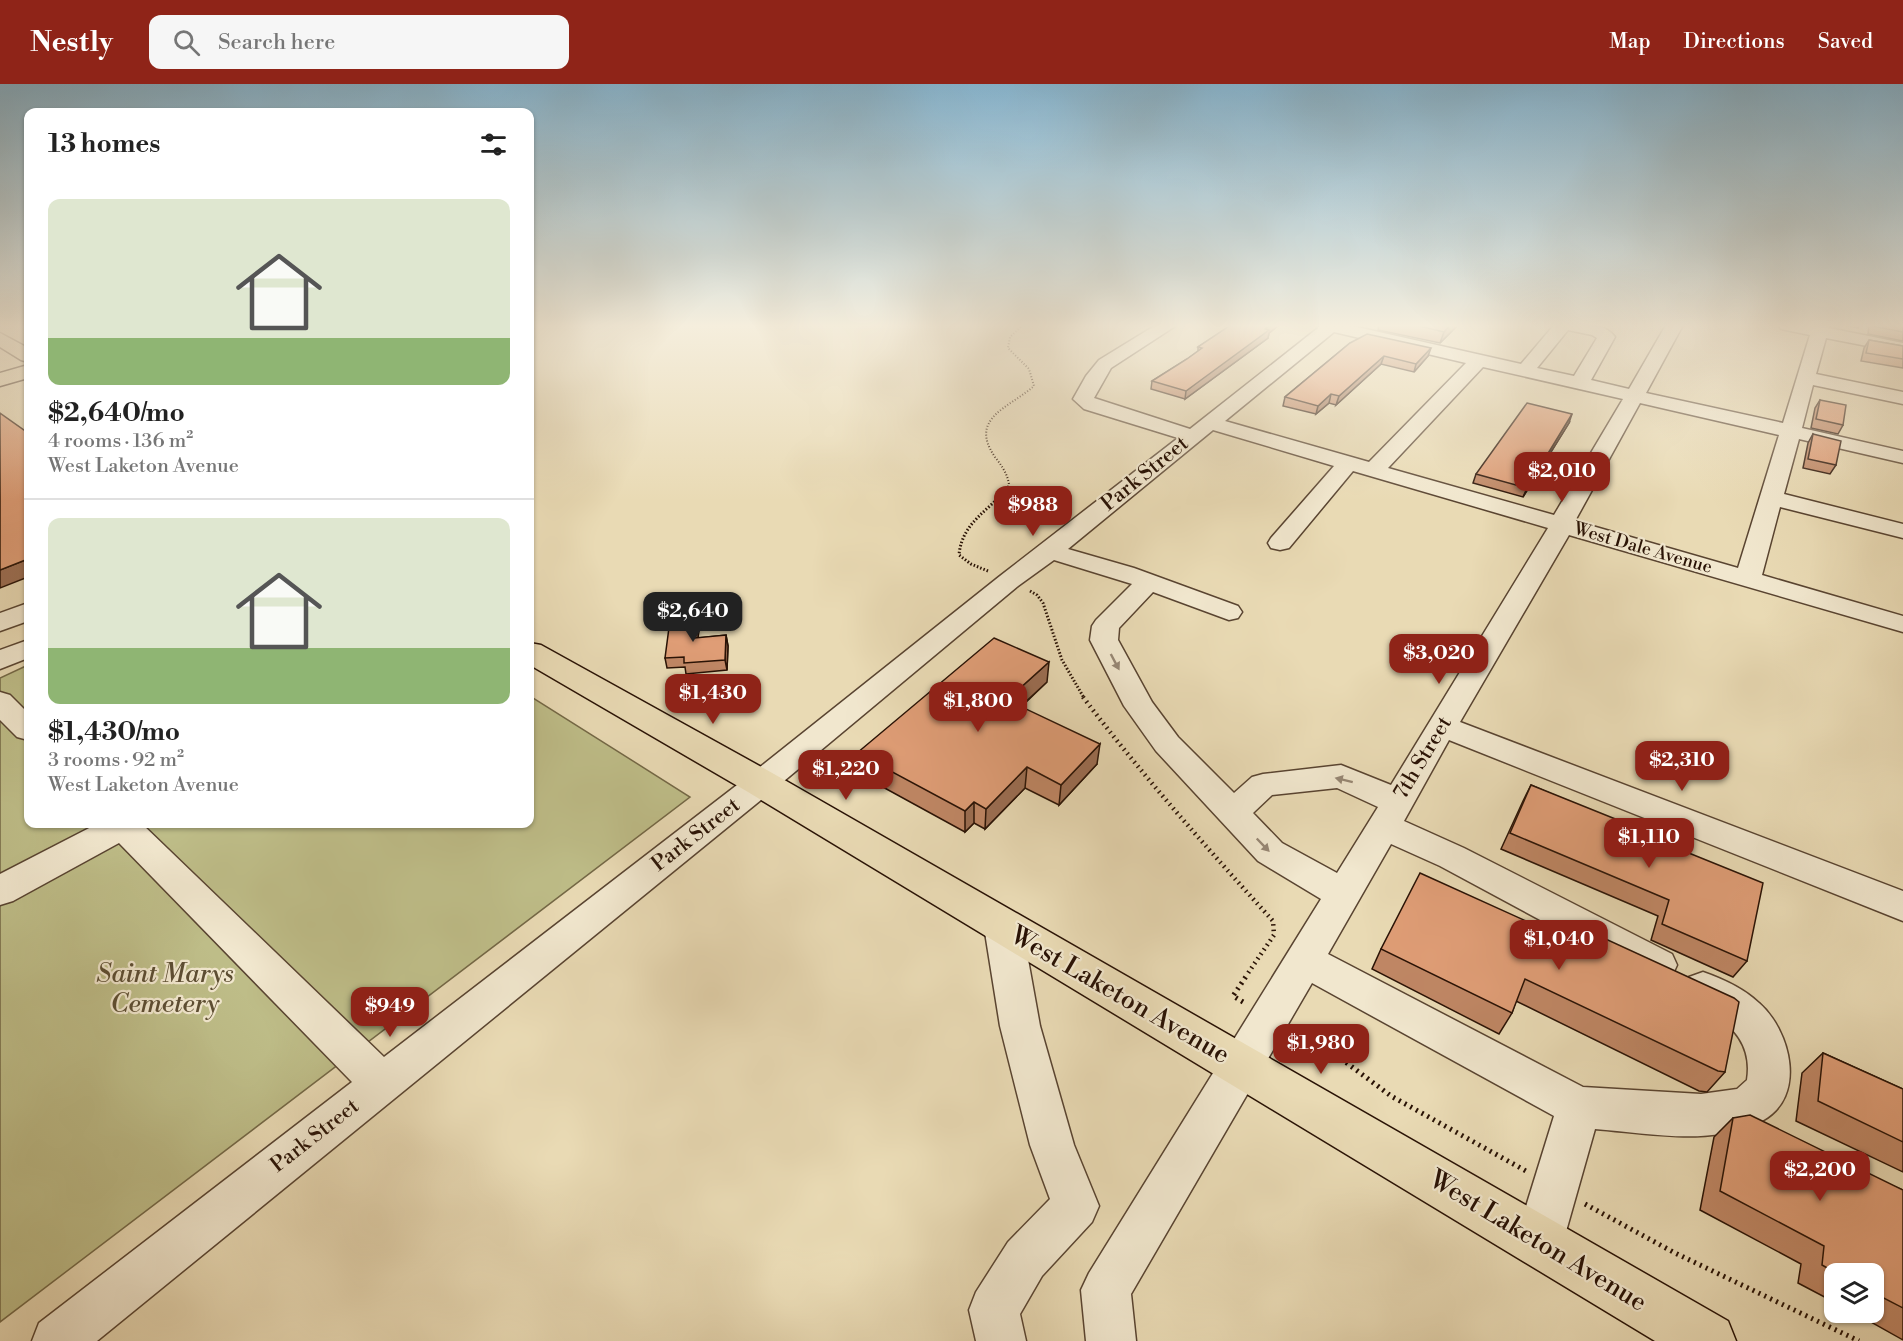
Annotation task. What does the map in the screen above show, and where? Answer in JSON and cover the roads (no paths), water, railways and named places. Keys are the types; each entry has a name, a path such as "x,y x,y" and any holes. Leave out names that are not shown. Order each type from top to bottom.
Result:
{"main road":[{"name":"West Laketon Avenue","path":"534,654 761,783 1701,1339"}],"street":[{"name":"West Dale Avenue","path":"1091,384 1083,399 1091,405 1374,470 1903,624"},
{"name":"Park Street","path":"57,1341 761,783 1009,581 1050,551 1257,384"},
{"path":"1374,470 1456,384"},
{"path":"1583,384 1903,457"},
{"name":"7th Street","path":"1111,1341 1106,1290 1242,1067 1556,536 1560,525 1642,384"},
{"path":"1748,579 1805,384"},
{"path":"1834,384 1903,398"},
{"path":"1280,543 1348,463"},
{"path":"1772,498 1903,531"},
{"path":"1050,551 1149,582 1229,612"},
{"path":"1149,582 1106,627 1104,640 1139,706 1167,744 1270,852 1343,894"},
{"path":"0,602 24,592"},
{"path":"0,623 24,613"},
{"path":"0,660 24,650"},
{"path":"0,702 24,726"},
{"path":"1442,726 1903,906"},
{"path":"1233,813 1263,785 1341,776 1390,814 1452,857 1732,1004 1748,1016 1760,1033 1769,1056 1769,1078 1761,1098 1748,1106 1729,1112 1709,1115 1580,1107 1304,960"},
{"path":"0,891 116,828"},
{"path":"127,828 382,1083"},
{"path":"1001,1341 994,1310 1024,1259 1076,1206 1052,1145 1020,1026 1003,926"},
{"path":"1539,1242 1580,1107"}],"park label":[{"name":"Saint Marys Cemetery","path":"165,989"}]}
